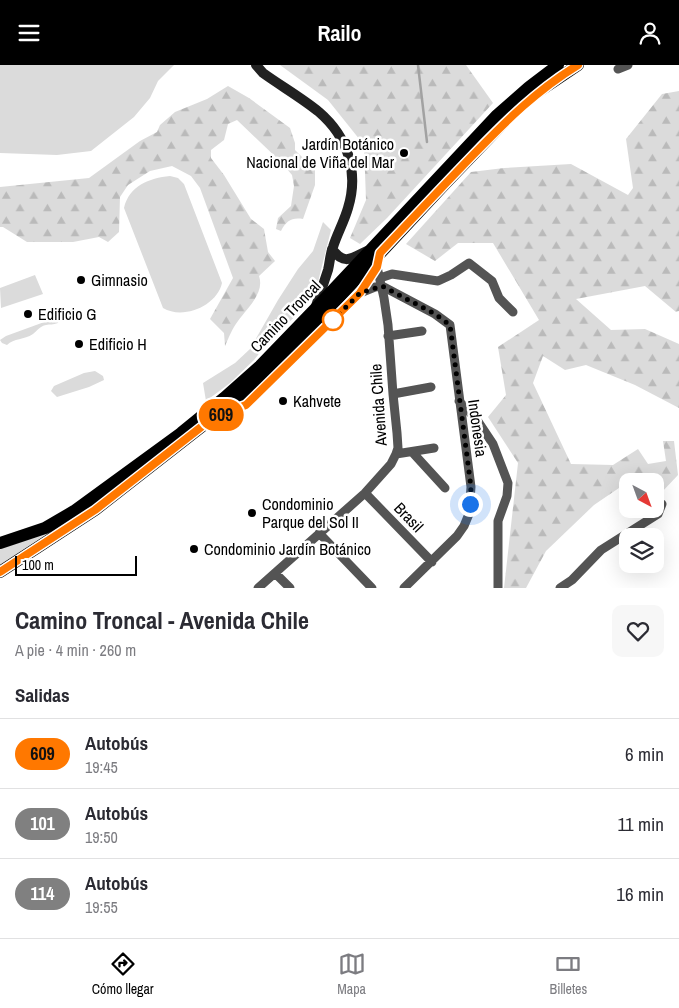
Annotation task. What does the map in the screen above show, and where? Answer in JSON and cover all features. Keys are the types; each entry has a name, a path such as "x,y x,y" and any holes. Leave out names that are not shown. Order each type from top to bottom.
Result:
{"main road":[{"path":"256,65 263,73 319,112 333,126 349,154 353,181 352,193 348,210 332,249 316,309"},
{"name":"Camino Troncal","path":"0,572 95,510 214,417 254,383 376,251 496,116 558,65"},
{"name":"Camino Troncal","path":"0,543 30,534 67,516 181,433 260,366 445,184 512,114 535,94 578,65"},
{"path":"332,249 338,257 344,259 376,251"}],"street":[{"path":"618,69 628,65"},
{"name":"Avenida Chile","path":"258,588 365,493 391,464 396,454 398,448 397,433 388,336 376,251"},
{"name":"Camino Troncal","path":"360,293 392,274 438,281 469,263 492,281 499,298 513,312"},
{"name":"Camino Troncal","path":"214,417 246,405 360,293 377,267"},
{"name":"Indonesia","path":"381,282 450,325 471,487 469,514 464,526 432,562 404,588"},
{"path":"388,336 422,331"},
{"path":"393,395 431,387"},
{"path":"459,401 477,420 493,444 508,483 507,495 498,521 498,588"},
{"path":"396,454 413,453 434,448"},
{"path":"413,453 445,488"},
{"name":"Brasil","path":"365,493 432,562"},
{"path":"560,588 572,580 601,550 653,518"},
{"path":"319,533 372,588"},
{"path":"275,573 290,588"}],"green space":[{"path":"0,65 174,65 158,81 150,98 134,117 91,151 57,155 0,153"},
{"name":"Jardín Botánico Nacional de Viña del Mar","path":"280,65 466,65 493,103 387,218 360,244 350,238 366,200 364,145 328,100"},
{"path":"228,86 249,98 290,128 295,143 295,150 315,170 315,185 303,219 290,220 281,231 276,229 278,218 291,206 294,186 292,175 281,162 237,120 228,124 224,140 211,150 211,158 224,175 251,219 264,229 268,252 275,261 259,276 260,288 250,306 236,324 225,346 224,333 210,319 233,278 200,188 191,176 172,166 150,171 128,185 120,197 119,232 108,242 99,237 73,242 27,242 0,227 0,187 89,178 140,141 157,132 160,125 175,112 207,99"},
{"path":"679,91 679,311 676,312 645,286 576,299 611,330 645,329 679,344 679,408 635,385 586,365 565,370 543,356 533,383 571,464 613,465 638,449 648,464 666,461 663,441 674,441 678,475 664,490 664,473 619,473 619,488 594,505 546,551 526,588 504,588 518,463 488,417 506,395 498,347 539,320 493,243 458,243 435,261 406,244 471,172 571,164 628,195 633,188 626,139 662,94"},
{"path":"170,176 178,178 184,184 222,283 219,291 206,304 198,309 180,312 163,308 124,208 130,194 135,189 148,181"},
{"path":"323,222 331,230 317,286 304,308 269,341 254,360 230,383 206,401 203,383 235,363 250,349 278,300 298,269 313,251"},
{"path":"35,275 43,294 1,308 0,288"},
{"path":"58,317 58,323 40,327 30,336 13,341 7,345 0,340 6,336"},
{"path":"95,371 103,376 104,380 57,397 51,391 54,386 84,373"},
{"path":"48,533 0,565 0,547"}],"waterway":[{"path":"418,65 427,142"}],"bus line":[{"name":"609","path":"0,572 95,510 214,417 246,405 360,293 377,267 380,253 512,114 535,94 578,65"}],"place":[{"name":"Jardín Botánico Nacional de Viña del Mar","path":"404,153"},
{"name":"Gimnasio","path":"81,280"},
{"name":"Edificio G","path":"28,314"},
{"name":"Edificio H","path":"79,344"},
{"name":"Kahvete","path":"283,401"},
{"name":"Condominio Parque del Sol II","path":"252,513"},
{"name":"Condominio Jardín Botánico","path":"194,549"}],"route":[{"path":"333,320 360,293 382,286 444,319 450,325 456,383 471,487 470,504"}]}
